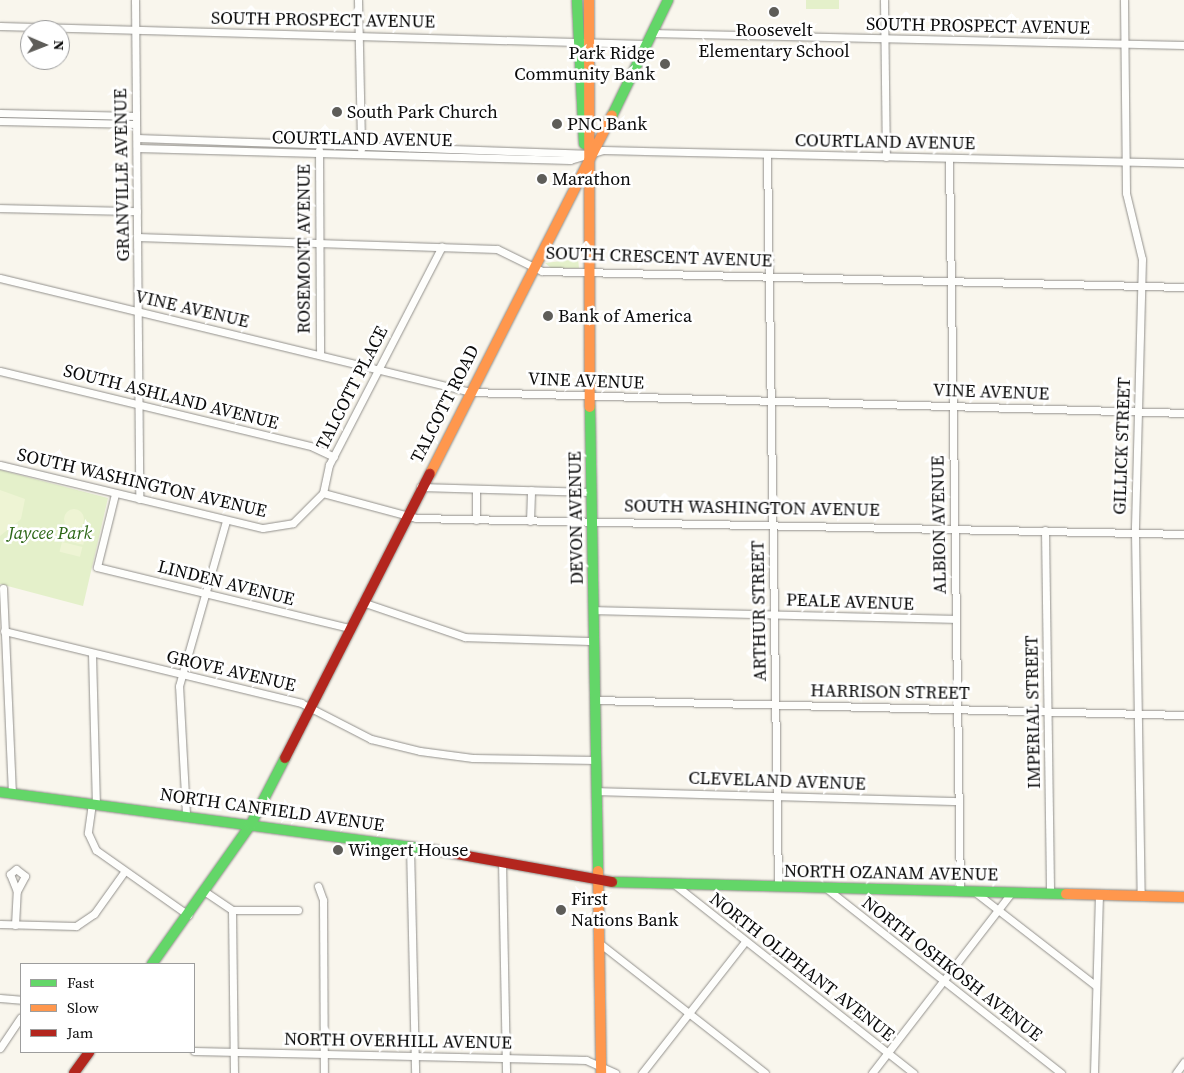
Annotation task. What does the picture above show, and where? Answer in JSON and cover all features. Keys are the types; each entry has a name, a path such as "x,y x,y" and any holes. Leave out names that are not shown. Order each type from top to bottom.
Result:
{"street":[{"name":"GRANVILLE AVENUE","path":"135,0 139,499"},
{"path":"358,0 361,154"},
{"name":"DEVON AVENUE","path":"577,0 580,119 590,153"},
{"name":"DEVON AVENUE","path":"589,0 591,112 590,153 586,167 601,1068"},
{"path":"590,153 668,0"},
{"path":"884,0 886,157"},
{"name":"GILLICK STREET","path":"1124,0 1128,210 1141,249 1142,286 1135,533 1141,896"},
{"name":"SOUTH PROSPECT AVENUE","path":"0,26 646,44"},
{"name":"SOUTH PROSPECT AVENUE","path":"651,33 1184,45"},
{"path":"0,113 136,120"},
{"path":"0,121 136,120"},
{"name":"COURTLAND AVENUE","path":"136,138 590,153 766,154 1184,164"},
{"name":"ROSEMONT AVENUE","path":"319,143 320,354"},
{"name":"COURTLAND AVENUE","path":"137,148 570,160 590,153"},
{"name":"ARTHUR STREET","path":"766,154 778,887"},
{"name":"ALBION AVENUE","path":"948,159 960,891"},
{"name":"TALCOTT ROAD","path":"153,963 251,824 420,487 586,167"},
{"path":"0,208 137,211"},
{"name":"SOUTH CRESCENT AVENUE","path":"137,237 501,249 542,271 1184,287"},
{"name":"TALCOTT PLACE","path":"277,528 301,517 324,493 334,457 442,246"},
{"name":"VINE AVENUE","path":"0,278 320,354 470,392 590,397 1184,412"},
{"name":"SOUTH ASHLAND AVENUE","path":"0,371 313,447 334,457"},
{"name":"SOUTH WASHINGTON AVENUE","path":"0,466 226,520 277,528"},
{"path":"420,487 591,492"},
{"path":"476,489 476,520"},
{"path":"530,521 531,490"},
{"name":"SOUTH WASHINGTON AVENUE","path":"324,493 407,515 476,520 772,524 1184,534"},
{"name":"LINDEN AVENUE","path":"115,494 97,567 349,628"},
{"path":"186,814 179,686 226,520"},
{"name":"IMPERIAL STREET","path":"1045,530 1050,894"},
{"path":"3,588 12,794"},
{"path":"362,602 465,637 594,641"},
{"name":"PEALE AVENUE","path":"593,610 956,619"},
{"name":"GROVE AVENUE","path":"4,632 308,709 371,738 420,751 472,758 596,760"},
{"path":"92,654 94,803 89,839 96,850 124,872 188,915"},
{"name":"HARRISON STREET","path":"595,700 1184,715"},
{"name":"CLEVELAND AVENUE","path":"596,791 958,801"},
{"name":"NORTH CANFIELD AVENUE","path":"0,792 186,814 410,846 502,861 597,881"},
{"path":"410,846 416,1073"},
{"path":"502,861 506,1073"},
{"path":"0,924 64,928 82,923 124,872"},
{"name":"NORTH OZANAM AVENUE","path":"597,881 1184,897"},
{"name":"NORTH OLIPHANT AVENUE","path":"673,884 744,943 913,1073"},
{"path":"318,886 323,900 324,1073"},
{"name":"NORTH OSHKOSH AVENUE","path":"826,888 1061,1073"},
{"path":"15,925 17,891"},
{"path":"204,891 232,910 298,910"},
{"path":"975,892 1096,986"},
{"path":"872,1073 1011,892"},
{"path":"1094,1073 1099,895"},
{"path":"232,910 234,1073"},
{"path":"598,942 765,1073"},
{"path":"642,1073 744,943"},
{"path":"0,998 20,1000"},
{"path":"0,1048 20,1018"},
{"name":"NORTH OVERHILL AVENUE","path":"195,1051 506,1058 601,1068"},
{"path":"74,1073 88,1053"},
{"path":"1176,1073 1184,1062"},
{"path":"601,1068 615,1073"}],"green space":[{"path":"806,0 839,0 839,9 806,9"},
{"path":"578,259 579,268 551,268 545,263"},
{"name":"Jaycee Park","path":"0,470 108,498 83,606 0,584"},
{"path":"0,490 25,499 21,519 0,536"},
{"path":"74,509 81,512 84,519 81,526 74,529 67,526 64,519 67,512"},
{"path":"64,530 85,535 83,545 62,540"},
{"path":"62,542 82,547 80,557 60,552"}],"traffic: fast":[{"path":"577,0 584,144"},
{"path":"612,116 668,0"},
{"path":"590,407 598,871"},
{"path":"153,963 251,824 285,758"},
{"path":"0,792 434,850"},
{"path":"612,882 1066,894"}],"traffic: slow":[{"path":"589,0 590,407"},
{"path":"430,474 612,116"},
{"path":"598,871 601,1073"},
{"path":"1066,894 1184,897"}],"traffic: jam":[{"path":"285,758 430,474"},
{"path":"434,850 612,882"},
{"path":"74,1073 88,1053"}],"place":[{"name":"Roosevelt Elementary School","path":"774,12"},
{"name":"Park Ridge Community Bank","path":"665,64"},
{"name":"South Park Church","path":"337,112"},
{"name":"PNC Bank","path":"557,124"},
{"name":"Marathon","path":"542,179"},
{"name":"Bank of America","path":"548,316"},
{"name":"Wingert House","path":"338,850"},
{"name":"First Nations Bank","path":"561,910"}]}
